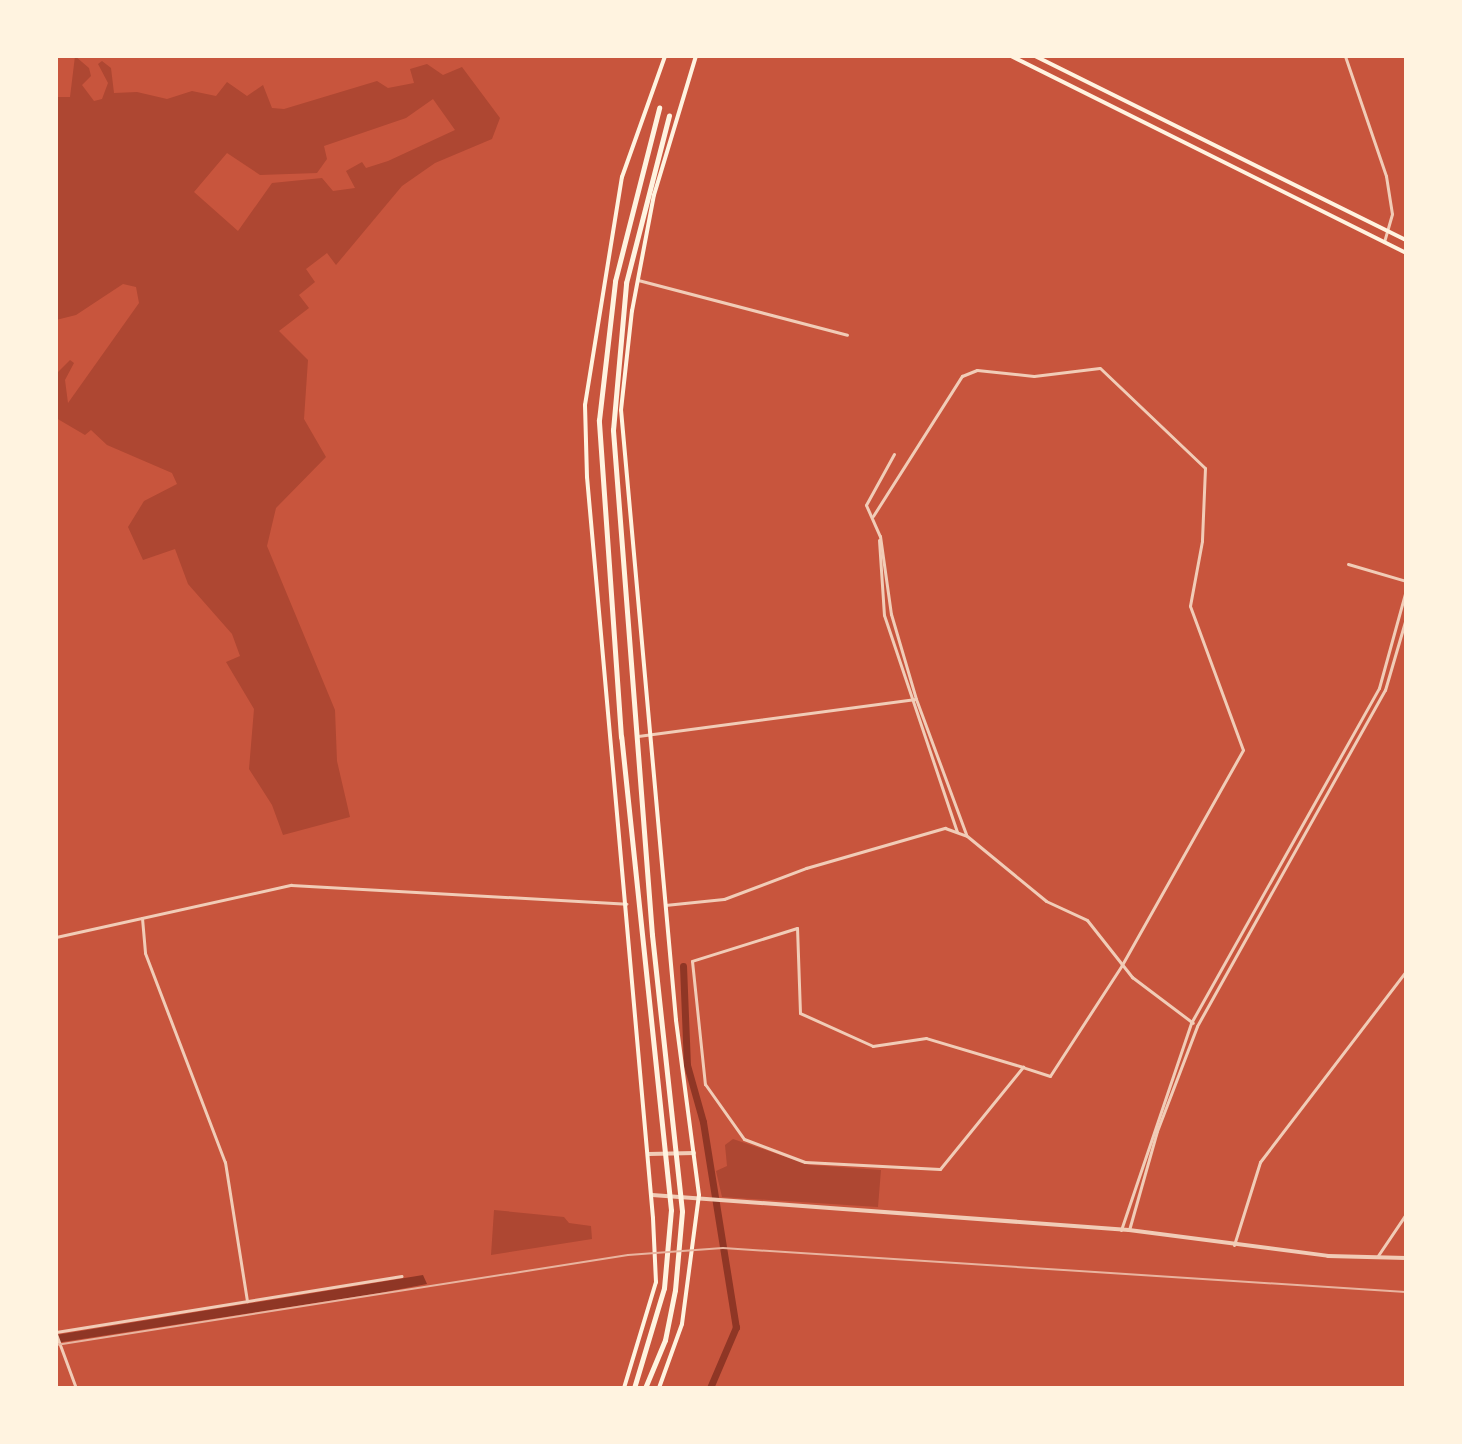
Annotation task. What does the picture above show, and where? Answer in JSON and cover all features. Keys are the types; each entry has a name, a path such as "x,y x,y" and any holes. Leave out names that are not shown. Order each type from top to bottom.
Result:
{"highway":[{"path":"634,1388 664,1288 669,1175 642,936 603,525 599,420 617,268 659,108"},
{"path":"645,1388 665,1340 675,1290 682,1211 652,935 613,399 633,243 669,115"}],"main road":[{"path":"624,1388 656,1282 649,1154 585,405 622,177 665,56"},
{"path":"659,1388 682,1324 700,1195 665,905 621,410 638,280 654,195 696,56"},
{"path":"1011,56 1406,253"},
{"path":"1035,56 1406,240"}],"street":[{"path":"1345,56 1386,176 1389,232 1384,242"},
{"path":"638,280 847,335"},
{"path":"873,516 962,376 977,370 1034,376 1100,368 1205,468 1202,541 1190,606 1243,750 1122,965 1050,1076 1023,1067 926,1038 873,1046 800,1013 797,928 692,961 705,1084 744,1139 805,1162 940,1169 1023,1067"},
{"path":"894,454 866,505 880,536 891,614 916,699 967,836"},
{"path":"880,536 876,560 884,615 957,832"},
{"path":"1348,564 1406,581"},
{"path":"1121,1230 1191,1023 1379,688 1406,590"},
{"path":"1129,1230 1157,1131 1197,1026 1385,690 1406,618"},
{"path":"637,736 916,699"},
{"path":"665,905 724,899 806,868 945,828 967,836 1046,901 1087,920 1122,965 1197,1026"},
{"path":"56,937 291,885 626,904"},
{"path":"142,918 145,953 225,1162 247,1301"},
{"path":"1234,1245 1260,1162 1406,971"},
{"path":"649,1154 695,1153"},
{"path":"652,1195 700,1195 730,1200 1129,1230 1234,1245 1406,1258"},
{"path":"1377,1257 1406,1214"},
{"path":"76,1388 56,1333 401,1276"}],"shaded area":[{"path":"75,56 89,68 91,76 82,85 94,101 102,99 108,83 98,64 102,61 111,68 114,93 137,92 167,99 192,91 216,96 227,82 247,96 263,85 272,108 284,109 377,81 388,88 414,83 410,69 427,64 443,75 462,67 500,118 492,139 435,163 402,186 336,265 327,253 306,269 315,282 299,295 309,308 279,331 308,360 304,419 326,457 276,508 267,546 335,710 337,761 350,817 283,835 272,805 249,769 254,709 226,662 240,656 232,634 188,584 175,549 143,560 128,527 144,501 177,484 172,473 107,445 91,430 85,435 56,418 56,374 70,360 74,363 65,380 68,403 139,303 136,287 123,284 76,315 56,320 56,97 70,97","holes":["433,99 455,130 388,161 366,168 362,162 346,171 355,188 333,191 322,178 272,183 238,231 194,192 227,153 260,175 317,173 327,159 324,146 406,118"]},
{"path":"733,1139 810,1165 881,1170 878,1207 722,1197 716,1171 727,1166 725,1145"},
{"path":"494,1210 564,1217 569,1223 591,1226 592,1239 491,1255"},
{"path":"423,1275 427,1284 380,1293 56,1343 56,1335"}],"waterway":[{"path":"683,966 687,1065 703,1122 736,1327 710,1388"}],"railway":[{"path":"56,1345 628,1255 723,1248 1406,1292"}]}
